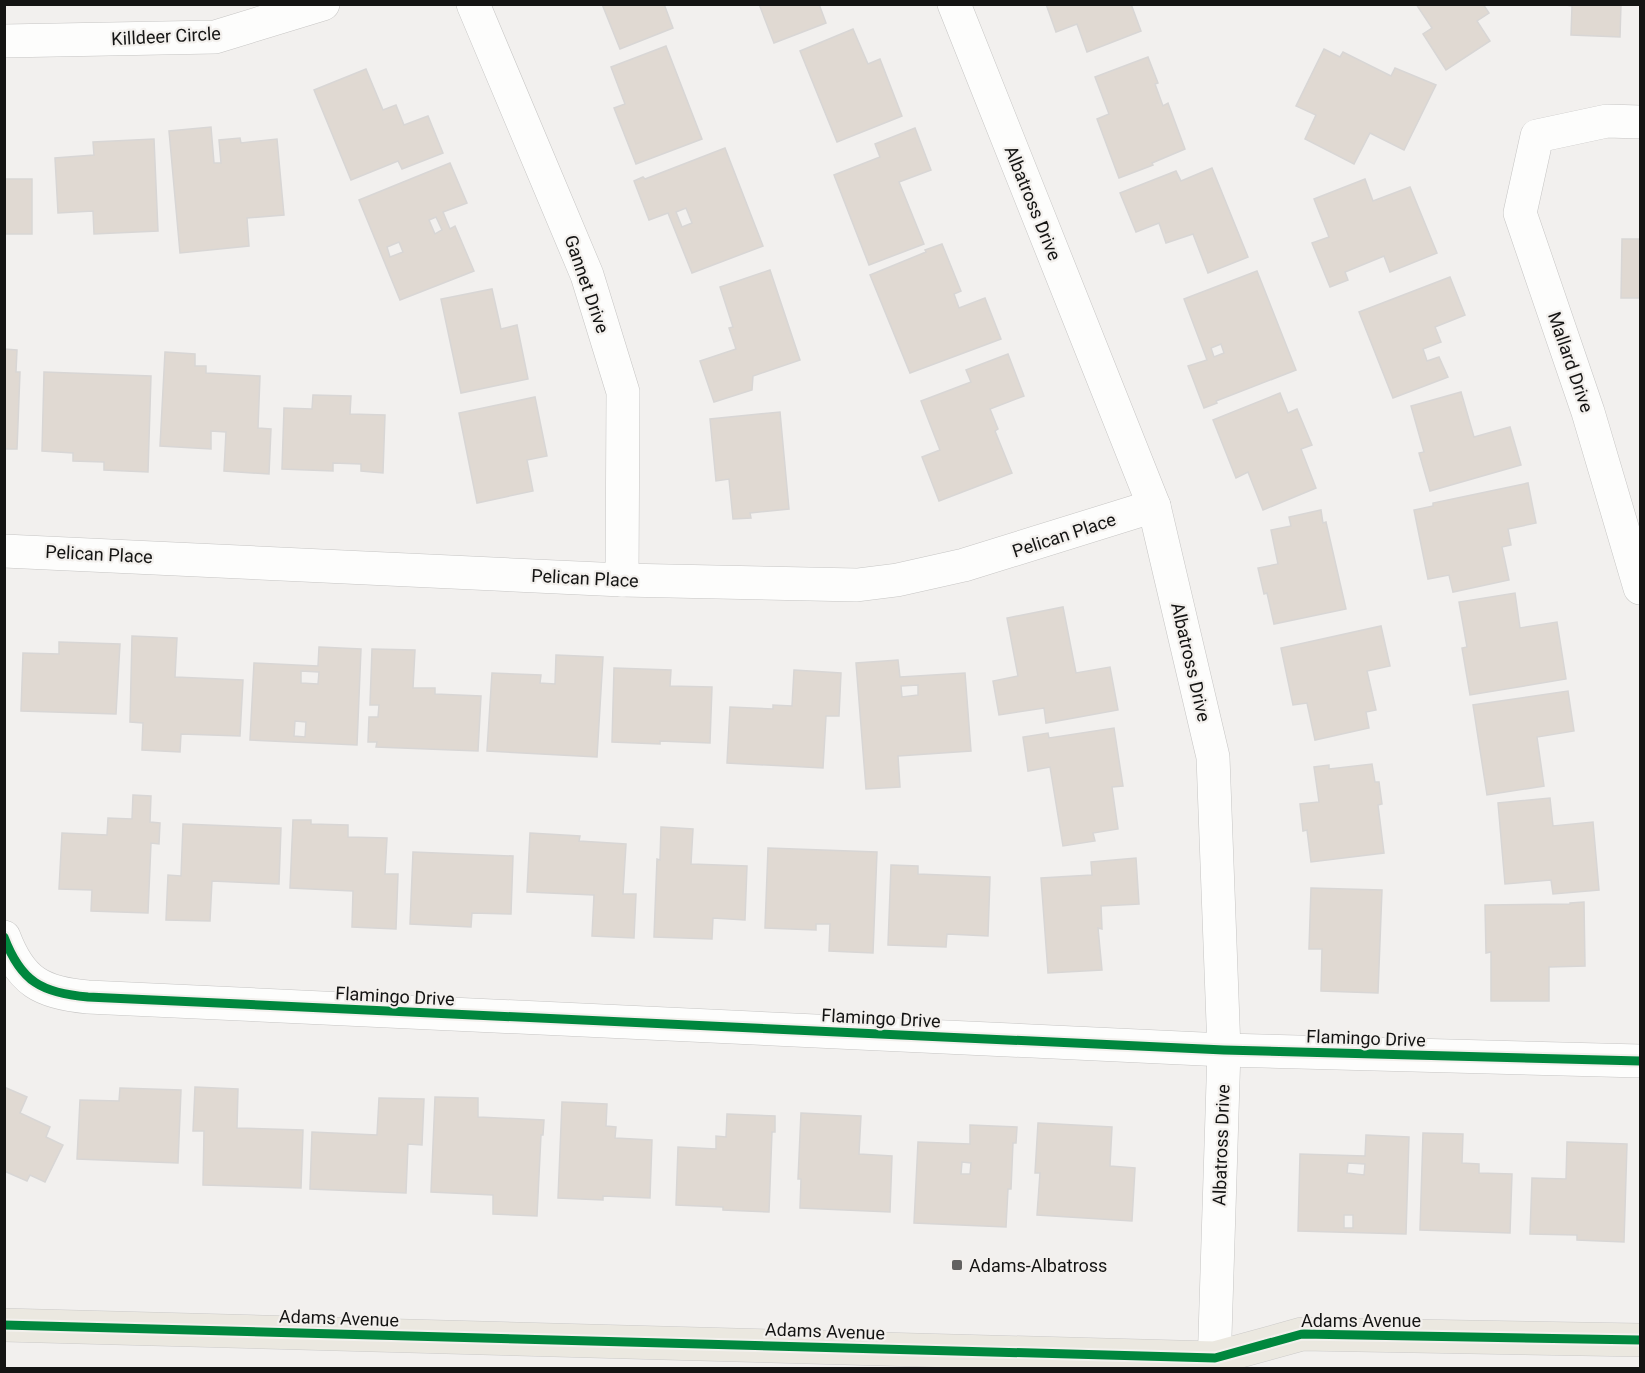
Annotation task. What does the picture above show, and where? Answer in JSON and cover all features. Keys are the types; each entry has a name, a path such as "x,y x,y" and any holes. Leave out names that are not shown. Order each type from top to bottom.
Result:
{"main road":[{"name":"Adams Avenue","path":"4,1325 1222,1365 1302,1334 1641,1340"}],"street":[{"name":"Killdeer Circle","path":"4,41 215,37 323,4"},
{"name":"Gannet Drive","path":"473,4 587,275 623,392 622,580"},
{"name":"Albatross Drive","path":"954,4 1154,506 1214,757 1224,1050 1222,1365"},
{"name":"Mallard Drive","path":"1641,122 1607,121 1537,136 1520,213 1588,412 1641,588"},
{"name":"Pelican Place","path":"4,551 622,580 857,585 934,573 995,557 1154,506"},
{"name":"Flamingo Drive","path":"4,938 21,971 41,987 62,995 1224,1050 1641,1061"}],"building":[{"path":"602,4 664,4 673,28 620,49"},
{"path":"759,4 819,4 826,23 774,43"},
{"path":"1046,4 1131,4 1141,31 1087,52 1077,24 1056,32"},
{"path":"1416,4 1483,4 1489,13 1477,21 1490,41 1446,70 1423,34 1432,28"},
{"path":"1560,4 1621,4 1620,37 1571,35 1572,6"},
{"path":"853,29 868,64 880,59 902,116 837,142 800,51"},
{"path":"666,46 702,139 636,164 614,108 625,104 611,67"},
{"path":"1324,49 1340,57 1343,52 1391,76 1395,68 1436,85 1404,150 1370,133 1354,164 1305,139 1316,115 1296,106"},
{"path":"1148,57 1158,83 1155,84 1163,106 1168,103 1185,149 1119,178 1097,119 1109,114 1095,77"},
{"path":"366,69 383,110 396,105 404,125 428,116 443,153 402,169 398,161 351,180 314,90"},
{"path":"211,127 214,163 221,163 219,140 240,138 241,143 277,139 284,215 247,218 249,246 180,253 169,131"},
{"path":"915,128 931,170 899,182 924,244 869,265 834,175 880,157 875,144"},
{"path":"154,139 158,231 94,234 93,211 58,213 55,158 94,155 93,142"},
{"path":"725,148 763,246 692,273 668,213 649,220 634,181 643,177 645,179","holes":["686,208 692,223 682,227 676,212"]},
{"path":"450,163 467,203 443,212 450,229 455,226 474,271 400,300 359,200","holes":["436,217 442,230 435,234 429,220","399,242 403,252 390,257 387,247"]},
{"path":"1212,168 1248,257 1208,273 1193,234 1166,243 1159,223 1136,232 1120,193 1176,171 1181,181"},
{"path":"4,179 32,179 32,234 4,234"},
{"path":"1365,179 1373,201 1410,187 1437,253 1390,272 1384,256 1345,272 1348,280 1330,287 1312,243 1329,237 1314,199"},
{"path":"1622,239 1640,239 1640,298 1621,298"},
{"path":"942,244 961,291 954,294 959,308 985,298 1001,339 910,373 870,275"},
{"path":"770,270 800,360 753,376 752,390 714,402 700,361 736,349 729,328 733,327 720,287"},
{"path":"1257,271 1296,370 1216,401 1217,403 1204,408 1188,366 1207,360 1184,299","holes":["1221,344 1224,353 1214,357 1211,348"]},
{"path":"1450,277 1465,315 1435,327 1441,342 1423,349 1427,361 1439,357 1448,377 1393,398 1359,312"},
{"path":"492,289 501,329 517,325 528,379 461,393 441,299"},
{"path":"4,349 17,350 16,372 20,372 17,449 4,449"},
{"path":"165,352 195,354 195,366 206,366 206,373 260,376 258,428 271,429 269,474 224,471 226,432 211,431 211,449 160,446"},
{"path":"1008,354 1024,396 990,409 998,429 995,431 1012,473 939,501 922,457 940,450 921,401 971,382 966,370"},
{"path":"44,372 151,376 148,472 104,470 104,462 73,461 73,453 42,451"},
{"path":"1461,392 1474,437 1510,427 1521,465 1430,491 1419,453 1424,452 1411,406"},
{"path":"1280,393 1288,413 1297,409 1312,445 1301,449 1316,488 1263,510 1248,472 1236,478 1213,420"},
{"path":"313,395 351,396 350,414 385,415 383,473 361,471 361,464 333,463 333,471 282,469 284,408 312,409"},
{"path":"535,397 547,456 527,460 533,491 477,503 459,413"},
{"path":"780,412 789,509 750,513 751,518 733,519 729,479 716,481 710,419"},
{"path":"1528,483 1536,523 1508,529 1511,545 1502,547 1509,580 1453,592 1449,575 1428,579 1414,510 1433,506 1433,503"},
{"path":"1321,510 1323,523 1326,522 1346,609 1274,624 1258,568 1278,564 1271,530 1291,526 1289,517"},
{"path":"1515,593 1520,628 1557,622 1566,679 1470,695 1462,648 1467,647 1459,602"},
{"path":"1063,607 1076,673 1110,667 1118,710 1046,723 1044,708 999,715 993,681 1018,676 1007,618"},
{"path":"1381,626 1390,666 1367,671 1376,710 1366,712 1369,728 1315,740 1307,703 1293,705 1281,648"},
{"path":"132,636 177,638 175,677 243,680 240,736 181,734 180,752 142,750 143,723 130,722"},
{"path":"59,642 120,644 116,714 21,711 23,653 59,654"},
{"path":"319,647 361,649 357,745 250,740 254,663 318,666","holes":["301,671 319,672 318,684 301,683","295,721 306,722 305,737 294,736"]},
{"path":"372,649 415,650 413,688 435,688 435,694 481,696 478,751 376,747 377,742 368,742 369,717 378,717 379,705 370,705"},
{"path":"556,655 603,657 597,757 487,751 492,673 541,675 540,683 555,684"},
{"path":"898,660 900,677 965,673 971,751 898,756 900,787 866,789 856,663","holes":["918,685 918,695 902,697 901,686"]},
{"path":"614,668 671,670 670,686 712,687 710,743 612,742"},
{"path":"794,670 841,673 839,716 826,716 823,768 727,763 730,707 773,709 773,705 792,706"},
{"path":"1568,691 1574,731 1537,737 1544,786 1487,795 1473,705"},
{"path":"1114,728 1123,786 1112,787 1118,829 1093,833 1095,841 1063,846 1050,767 1028,771 1023,737 1048,733 1049,738"},
{"path":"1372,764 1375,782 1379,782 1382,804 1378,805 1384,853 1311,862 1307,830 1303,831 1300,804 1319,802 1314,767 1329,765 1329,769"},
{"path":"133,795 151,796 150,822 160,823 159,844 151,843 148,913 91,911 92,890 59,889 62,833 107,835 108,818 132,819"},
{"path":"1550,798 1553,826 1593,822 1599,890 1553,894 1551,880 1505,884 1498,803"},
{"path":"293,820 311,820 311,824 348,825 348,837 387,838 385,874 398,874 396,929 352,927 353,891 290,888"},
{"path":"183,824 281,828 279,884 212,881 210,921 166,920 168,875 181,876"},
{"path":"661,827 693,829 691,864 747,866 745,920 713,918 712,939 654,937 657,859 660,860"},
{"path":"530,833 580,836 579,841 626,844 623,894 636,894 634,938 592,936 594,895 527,892"},
{"path":"768,848 877,852 873,953 829,951 830,924 816,924 816,930 765,928"},
{"path":"413,852 513,856 511,914 472,913 471,927 410,924"},
{"path":"1136,858 1139,904 1101,906 1102,929 1098,928 1102,970 1048,973 1041,878 1092,875 1091,862"},
{"path":"891,865 918,866 918,874 990,877 988,936 947,934 946,947 888,945"},
{"path":"1311,888 1382,890 1378,993 1321,991 1322,949 1309,949"},
{"path":"1584,902 1585,966 1549,967 1549,1001 1491,1001 1491,952 1486,953 1485,905"},
{"path":"4,1087 27,1097 20,1113 50,1127 46,1137 63,1145 45,1182 30,1175 27,1181 4,1171"},
{"path":"195,1087 238,1089 237,1128 303,1130 301,1188 203,1185 204,1131 193,1131"},
{"path":"120,1088 181,1090 178,1163 77,1159 80,1100 119,1101"},
{"path":"435,1097 478,1098 478,1117 544,1120 543,1135 541,1135 537,1216 493,1214 493,1195 431,1192"},
{"path":"379,1098 424,1099 422,1145 408,1144 406,1193 310,1189 312,1132 377,1135"},
{"path":"562,1102 607,1104 606,1126 616,1127 615,1138 652,1140 650,1198 603,1196 603,1200 558,1198"},
{"path":"801,1113 861,1116 859,1154 892,1156 890,1212 800,1208 801,1179 798,1179"},
{"path":"727,1114 775,1116 775,1132 772,1132 769,1212 676,1205 678,1147 716,1149 716,1136 726,1137"},
{"path":"1038,1123 1112,1127 1110,1166 1135,1168 1132,1221 1037,1215 1040,1173 1035,1173"},
{"path":"970,1125 1017,1127 1016,1143 1013,1143 1011,1189 1008,1189 1006,1227 914,1223 918,1142 970,1144","holes":["962,1162 971,1163 970,1174 961,1174"]},
{"path":"1423,1133 1463,1134 1462,1163 1479,1164 1479,1173 1512,1174 1510,1233 1420,1230"},
{"path":"1366,1135 1409,1137 1406,1234 1298,1231 1300,1154 1365,1156","holes":["1348,1163 1365,1164 1364,1175 1347,1173","1344,1215 1353,1215 1353,1228 1344,1228"]},
{"path":"1567,1142 1627,1144 1624,1242 1577,1240 1577,1235 1530,1234 1532,1178 1566,1179"}],"cycle path":[{"path":"4,937 18,965 35,982 58,992 88,997 1224,1050 1640,1061"},
{"path":"4,1325 1215,1358 1302,1334 1640,1340"}],"place":[{"name":"Adams-Albatross","path":"957,1265"}]}
